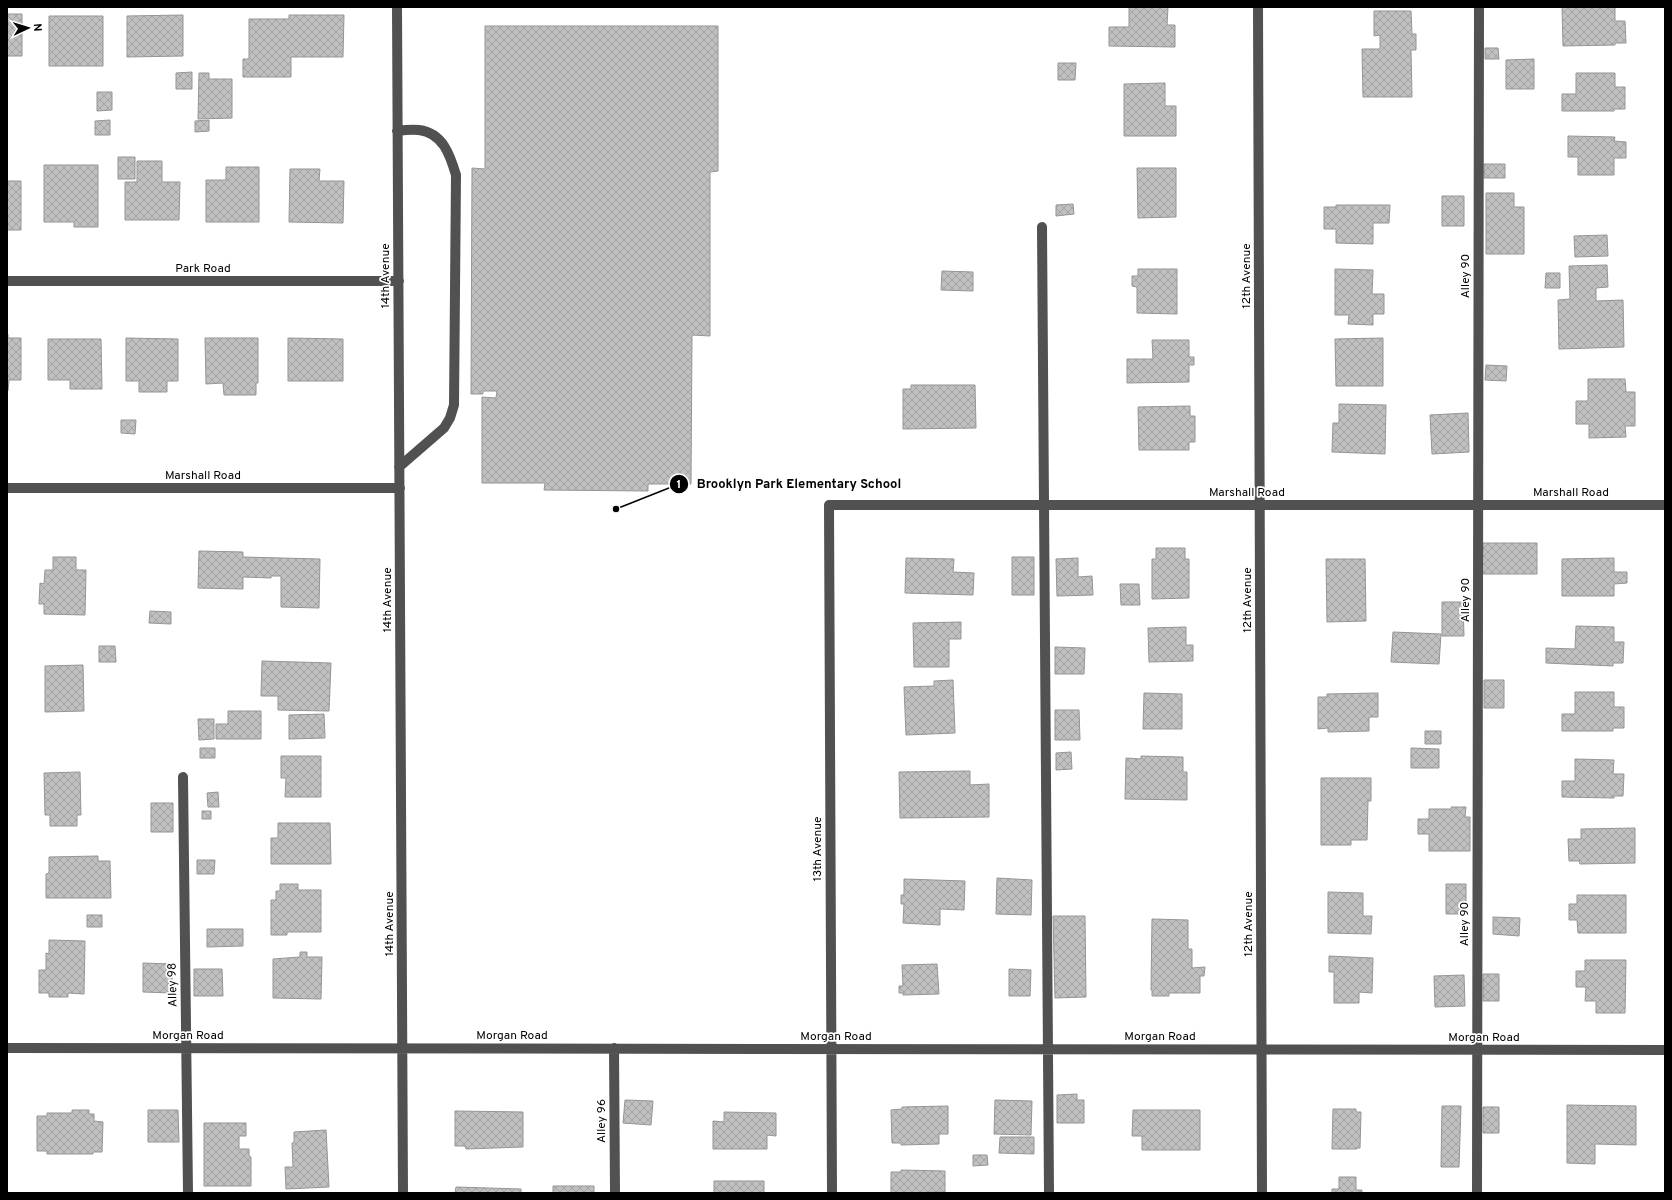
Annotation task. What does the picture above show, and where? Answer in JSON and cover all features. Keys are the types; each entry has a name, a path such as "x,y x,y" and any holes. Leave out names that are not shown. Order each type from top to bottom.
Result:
{"street":[{"name":"14th Avenue","path":"397,7 403,1193"},
{"name":"12th Avenue","path":"1258,7 1262,1193"},
{"name":"Alley 90","path":"1477,1193 1479,7"},
{"path":"397,130 419,130 432,133 442,142 451,159 456,175 454,405 450,418 444,428 399,467"},
{"path":"1042,227 1049,1193"},
{"name":"Park Road","path":"7,280 399,281"},
{"name":"Marshall Road","path":"7,488 400,488"},
{"name":"Marshall Road","path":"829,505 1665,505"},
{"name":"13th Avenue","path":"829,505 832,1193"},
{"name":"Alley 98","path":"182,777 188,1193"},
{"name":"Morgan Road","path":"7,1048 1665,1050"},
{"name":"Alley 96","path":"614,1048 615,1193"}],"building":[{"path":"1129,7 1168,7 1167,25 1175,25 1175,47 1109,46 1109,27 1129,27"},
{"path":"1562,7 1615,7 1615,21 1625,21 1626,43 1615,43 1615,45 1563,46"},
{"path":"1374,11 1411,11 1412,34 1416,34 1416,50 1411,50 1412,97 1363,97 1362,49 1380,49 1380,35 1374,36"},
{"path":"7,14 22,14 22,56 7,56"},
{"path":"183,15 183,56 127,57 127,16"},
{"path":"289,15 344,15 343,57 291,57 291,77 243,77 243,59 249,59 249,19 289,19"},
{"path":"49,16 103,16 103,66 49,66"},
{"path":"485,26 718,26 718,171 710,172 710,336 692,335 691,484 648,484 648,491 544,490 545,483 482,483 482,397 496,398 497,391 483,391 483,394 471,394 472,168 485,169"},
{"path":"1485,48 1498,48 1499,59 1485,59"},
{"path":"1534,59 1534,89 1506,89 1506,60"},
{"path":"1058,63 1076,63 1075,80 1058,80"},
{"path":"192,72 192,89 176,89 176,73"},
{"path":"199,73 209,73 209,79 232,79 232,118 198,119"},
{"path":"1576,73 1615,73 1615,87 1625,87 1625,109 1614,109 1614,111 1562,111 1562,94 1576,94"},
{"path":"1165,83 1165,106 1176,106 1176,136 1124,136 1124,84"},
{"path":"97,92 112,92 112,110 97,111"},
{"path":"110,120 110,135 95,135 95,121"},
{"path":"209,120 209,131 195,132 195,121"},
{"path":"1568,136 1615,137 1614,141 1626,142 1626,158 1614,158 1614,175 1578,175 1578,157 1568,157"},
{"path":"118,157 135,157 135,179 118,179"},
{"path":"137,161 162,161 162,182 180,182 179,220 125,220 125,182 137,182"},
{"path":"1484,164 1505,164 1505,178 1484,178"},
{"path":"44,165 98,165 98,227 74,227 74,222 44,222"},
{"path":"226,167 259,167 259,222 206,222 206,180 226,180"},
{"path":"1137,168 1176,168 1176,217 1138,218"},
{"path":"290,169 320,169 319,181 344,181 343,223 289,222"},
{"path":"7,181 21,181 21,230 7,230"},
{"path":"1486,193 1514,193 1514,207 1524,207 1524,254 1486,254"},
{"path":"1442,196 1464,196 1464,226 1442,226"},
{"path":"1073,204 1074,214 1056,216 1056,205"},
{"path":"1336,205 1390,205 1389,223 1373,223 1373,244 1336,243 1336,229 1324,229 1324,207 1336,207"},
{"path":"1607,235 1608,256 1575,257 1574,236"},
{"path":"1607,265 1608,287 1596,288 1596,301 1623,300 1624,347 1559,349 1558,300 1570,299 1569,266"},
{"path":"1138,269 1177,269 1177,314 1137,313 1137,287 1132,286 1132,276 1138,276"},
{"path":"1335,269 1373,270 1372,294 1384,294 1384,314 1373,314 1373,325 1348,324 1349,315 1335,315"},
{"path":"942,271 973,272 973,291 941,290"},
{"path":"1546,273 1560,273 1560,288 1545,288"},
{"path":"8,334 8,338 21,338 21,380 9,380 7,391 7,335"},
{"path":"126,338 178,339 178,381 167,381 167,392 139,392 139,381 126,381"},
{"path":"205,338 258,338 258,383 256,383 256,395 224,395 223,383 206,384"},
{"path":"288,338 343,339 343,381 288,381"},
{"path":"1383,338 1383,386 1336,386 1335,339"},
{"path":"48,339 101,339 102,389 70,389 70,380 48,380"},
{"path":"1152,340 1189,340 1189,357 1194,357 1194,365 1189,365 1189,382 1127,383 1127,359 1153,359"},
{"path":"1486,365 1507,366 1506,381 1485,380"},
{"path":"1588,379 1625,379 1626,392 1635,392 1635,426 1625,426 1626,437 1589,438 1589,424 1576,424 1576,401 1588,401"},
{"path":"911,385 975,385 976,428 903,429 903,389 911,389"},
{"path":"1339,404 1386,405 1385,454 1332,452 1333,423 1339,423"},
{"path":"1190,406 1190,416 1195,416 1195,442 1189,442 1189,450 1139,450 1138,407"},
{"path":"1468,413 1469,452 1432,454 1430,415"},
{"path":"121,420 136,420 135,434 121,433"},
{"path":"1483,543 1537,543 1537,574 1482,574"},
{"path":"1156,548 1185,548 1185,559 1189,559 1189,598 1152,599 1152,559 1156,559"},
{"path":"199,551 243,552 243,557 320,559 319,608 281,607 281,576 271,576 271,578 243,577 243,589 198,588"},
{"path":"53,557 76,557 76,570 86,570 85,615 44,614 44,604 39,604 40,583 44,584 45,570 53,570"},
{"path":"1012,557 1034,557 1034,595 1012,595"},
{"path":"906,558 954,559 953,572 974,573 973,595 905,593"},
{"path":"1078,558 1078,577 1092,576 1093,595 1057,596 1056,559"},
{"path":"1614,558 1614,572 1627,572 1627,583 1614,584 1614,596 1562,596 1562,559"},
{"path":"1326,559 1365,559 1366,621 1327,622"},
{"path":"1120,584 1139,584 1140,605 1121,605"},
{"path":"1442,602 1463,602 1464,636 1442,636"},
{"path":"150,611 171,612 171,624 149,623"},
{"path":"961,622 961,639 949,639 949,667 914,667 913,623"},
{"path":"1576,626 1614,627 1614,642 1624,642 1623,663 1613,663 1613,666 1546,663 1546,648 1575,649"},
{"path":"1186,627 1186,645 1193,645 1193,661 1149,662 1148,628"},
{"path":"1393,632 1441,634 1439,664 1391,662"},
{"path":"99,646 115,646 116,662 99,662"},
{"path":"1055,647 1085,648 1084,674 1055,674"},
{"path":"262,661 331,663 329,711 278,710 278,696 261,696"},
{"path":"83,665 84,711 45,712 45,666"},
{"path":"953,680 955,733 906,735 904,687 934,686 934,681"},
{"path":"1484,680 1504,680 1504,708 1484,708"},
{"path":"1575,692 1614,692 1614,707 1624,707 1624,728 1613,728 1613,731 1562,731 1562,714 1575,714"},
{"path":"1144,693 1182,694 1182,729 1143,729"},
{"path":"1378,693 1378,717 1369,717 1369,731 1328,732 1328,728 1318,729 1318,697 1327,697 1327,694"},
{"path":"1055,710 1079,710 1080,740 1055,740"},
{"path":"228,711 261,711 261,739 216,739 216,724 228,724"},
{"path":"324,714 325,738 289,739 289,715"},
{"path":"198,719 214,719 214,739 199,740"},
{"path":"1425,731 1441,731 1441,744 1425,744"},
{"path":"200,748 215,748 215,758 200,758"},
{"path":"1411,748 1439,749 1439,768 1411,768"},
{"path":"1071,752 1072,769 1056,770 1056,753"},
{"path":"281,756 321,756 321,797 285,797 286,778 281,778"},
{"path":"1141,756 1183,757 1183,772 1187,772 1187,800 1125,799 1126,758 1141,759"},
{"path":"1575,759 1614,760 1613,774 1624,774 1623,796 1614,796 1614,798 1562,797 1562,781 1575,781"},
{"path":"970,771 970,785 989,784 989,817 900,818 899,772"},
{"path":"80,772 81,815 77,815 77,826 50,826 50,815 45,815 44,773"},
{"path":"1321,778 1371,778 1371,801 1368,801 1367,840 1351,840 1351,845 1321,845"},
{"path":"218,792 219,807 208,807 207,793"},
{"path":"151,803 173,803 173,832 151,832"},
{"path":"1451,807 1466,807 1465,817 1470,817 1470,851 1429,851 1429,834 1418,834 1418,819 1429,819 1429,809 1452,809"},
{"path":"202,811 211,811 211,819 202,819"},
{"path":"278,823 330,823 331,864 271,864 271,838 278,838"},
{"path":"1635,828 1635,863 1580,864 1579,861 1569,861 1568,839 1581,839 1581,829"},
{"path":"98,856 98,861 110,861 111,898 46,898 46,874 49,873 49,857"},
{"path":"197,860 215,860 214,874 197,874"},
{"path":"997,878 1032,880 1031,915 996,914"},
{"path":"904,879 965,881 964,910 940,909 940,925 903,923 904,904 901,904 901,895 904,894"},
{"path":"280,884 298,884 298,890 321,890 321,932 287,932 287,935 271,935 271,900 276,900 276,891 280,891"},
{"path":"1446,884 1466,884 1466,914 1446,914"},
{"path":"1328,892 1363,893 1363,916 1372,916 1371,934 1328,933"},
{"path":"1577,895 1626,895 1626,933 1578,933 1577,920 1569,920 1569,904 1577,904"},
{"path":"87,915 102,915 102,927 87,927"},
{"path":"1053,916 1085,916 1086,997 1055,998"},
{"path":"1493,917 1520,918 1519,936 1493,934"},
{"path":"1152,919 1188,920 1188,949 1192,949 1192,968 1205,967 1204,976 1200,976 1200,993 1169,993 1169,996 1152,996"},
{"path":"207,929 243,929 243,946 207,947"},
{"path":"49,940 85,941 84,994 68,993 68,997 49,997 49,993 39,993 39,970 46,970 46,953 49,954"},
{"path":"300,952 307,952 307,957 322,957 321,999 273,998 273,959 300,957"},
{"path":"1329,956 1373,958 1372,993 1359,992 1359,1003 1334,1003 1334,972 1329,972"},
{"path":"1585,960 1626,960 1625,1013 1596,1013 1596,1001 1585,1001 1586,987 1576,987 1576,971 1585,971"},
{"path":"143,963 172,964 172,993 143,992"},
{"path":"937,964 939,994 903,995 903,993 899,993 899,986 903,986 902,965"},
{"path":"194,969 222,969 223,996 194,996"},
{"path":"1009,969 1031,970 1030,996 1009,996"},
{"path":"1483,974 1499,974 1499,1001 1483,1001"},
{"path":"1464,975 1465,1006 1435,1007 1434,976"},
{"path":"1077,1094 1077,1100 1084,1100 1084,1123 1057,1123 1057,1095"},
{"path":"625,1100 653,1101 651,1125 623,1123"},
{"path":"995,1100 1032,1101 1031,1135 994,1134"},
{"path":"1567,1105 1636,1106 1636,1145 1595,1144 1595,1164 1567,1163"},
{"path":"948,1106 948,1134 939,1134 939,1144 901,1145 901,1143 892,1143 891,1110 902,1109 902,1107"},
{"path":"1442,1106 1461,1106 1459,1167 1441,1167"},
{"path":"1483,1107 1499,1107 1499,1133 1483,1133"},
{"path":"1333,1109 1356,1109 1356,1112 1361,1112 1360,1148 1332,1149"},
{"path":"72,1110 89,1110 89,1114 94,1114 94,1121 103,1122 102,1152 93,1152 93,1154 47,1154 47,1151 37,1151 37,1116 47,1116 47,1113 72,1113"},
{"path":"148,1110 178,1110 179,1142 148,1142"},
{"path":"1133,1110 1200,1110 1200,1150 1142,1150 1142,1136 1132,1136"},
{"path":"455,1111 523,1112 523,1147 466,1149 465,1146 455,1146"},
{"path":"724,1112 776,1113 776,1136 767,1135 767,1149 713,1149 713,1121 724,1122"},
{"path":"204,1123 246,1123 246,1136 239,1136 239,1149 249,1149 249,1156 251,1157 251,1186 204,1186"},
{"path":"326,1130 329,1187 286,1189 285,1167 293,1167 292,1143 294,1143 294,1132"},
{"path":"1000,1137 1034,1137 1034,1154 999,1153"},
{"path":"973,1155 987,1155 988,1165 973,1166"},
{"path":"901,1170 945,1171 945,1192 891,1193 891,1172 901,1172"},
{"path":"1339,1177 1356,1177 1356,1190 1362,1190 1362,1193 1332,1193 1332,1189 1339,1189"},
{"path":"714,1181 764,1181 764,1193 714,1193"},
{"path":"553,1186 594,1186 594,1193 553,1193"},
{"path":"456,1187 521,1189 521,1193 455,1193"}],"place":[{"name":"Brooklyn Park Elementary School","path":"616,509"}]}
